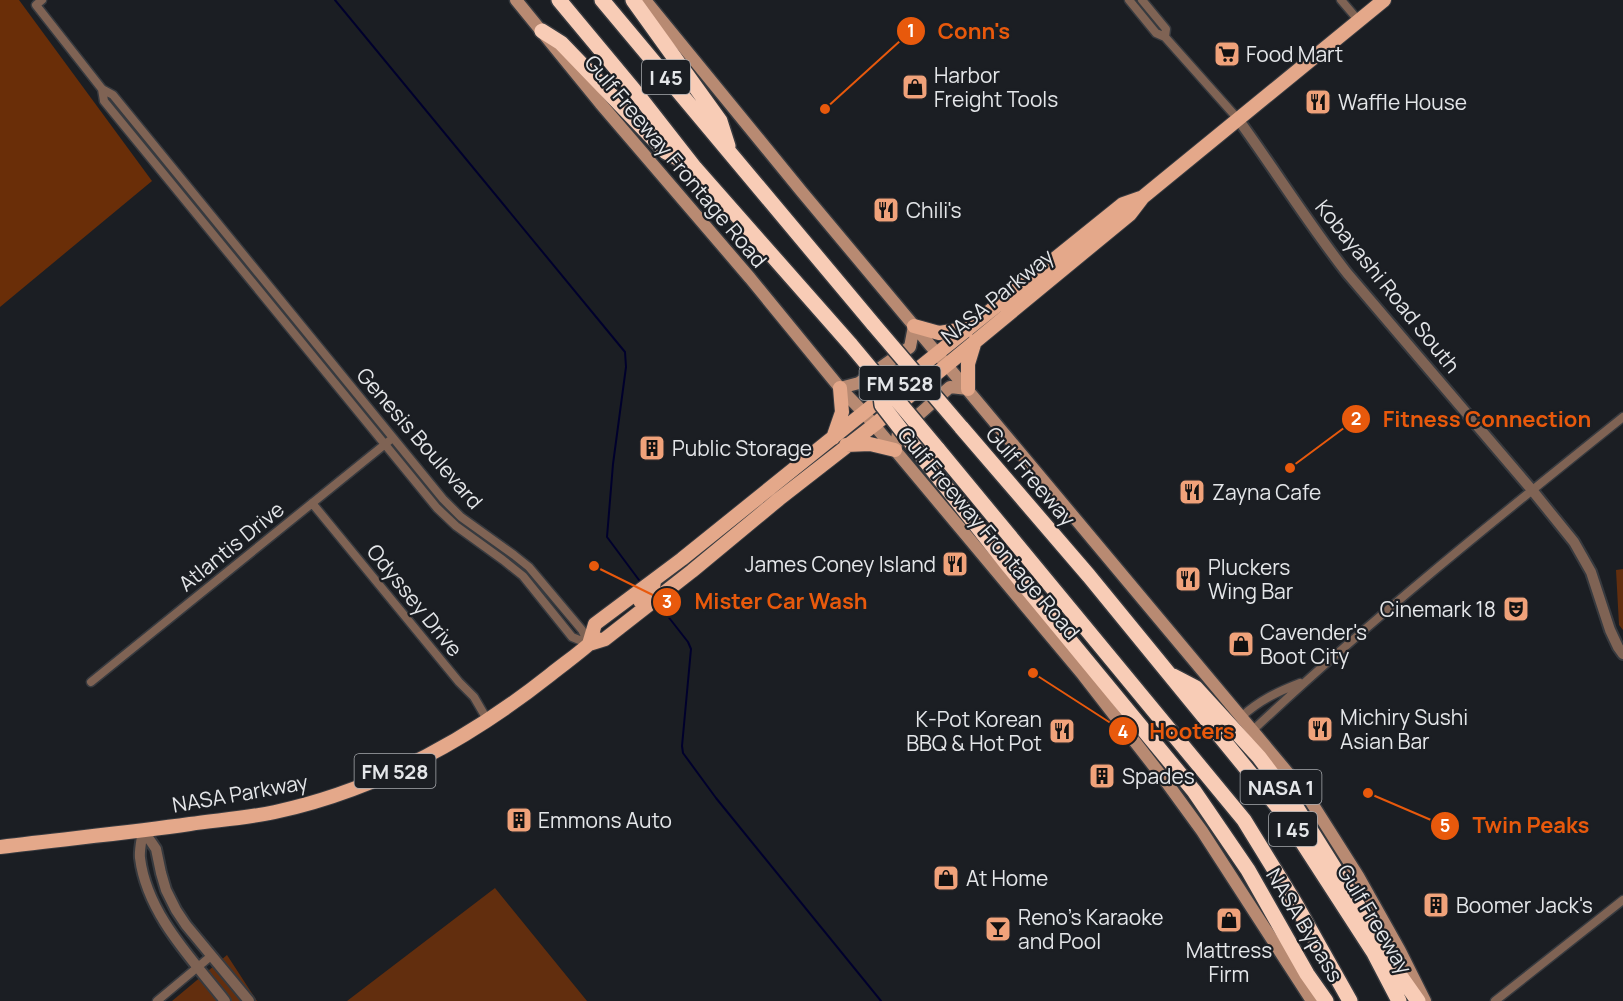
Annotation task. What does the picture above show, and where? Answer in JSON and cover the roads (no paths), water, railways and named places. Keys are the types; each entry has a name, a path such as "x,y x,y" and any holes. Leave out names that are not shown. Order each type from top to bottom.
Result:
{"highway":[{"name":"I 45","path":"559,0 695,168 851,345 1244,820 1295,903 1350,1001"},
{"name":"Gulf Freeway","path":"602,0 874,326 1089,576 1286,817 1374,953 1400,1001"},
{"path":"633,0 720,121 731,155"},
{"path":"542,31 561,43 666,152 695,168"},
{"name":"NASA Bypass","path":"879,379 882,405 1007,564 1194,791 1248,870 1301,964 1326,1001"},
{"name":"NASA 1","path":"1166,672 1196,687 1259,757 1293,802 1394,967 1418,1001"}],"main road":[{"name":"Gulf Freeway Frontage Road","path":"516,0 600,103 757,286 1083,675 1202,831 1312,1001"},
{"path":"645,0 1308,797 1358,876 1425,1001"},
{"name":"NASA Parkway","path":"143,830 262,814 300,806 379,778 422,759 488,721 589,644 605,639 692,571 1130,214 1143,196 1384,0"},
{"name":"NASA Parkway","path":"589,644 595,624 682,560 1123,204 1143,196"},
{"path":"914,326 939,333 967,328"},
{"path":"832,439 842,412 840,387 859,383 910,347 914,326"},
{"path":"968,389 968,364 975,341"},
{"path":"846,445 870,444 895,450 898,433 950,387 968,389"},
{"path":"682,560 692,571"},
{"name":"FM 528","path":"0,847 143,830"}],"street":[{"path":"1129,0 1156,33 1165,36 1238,119"},
{"path":"1143,0 1166,29 1165,36"},
{"path":"1341,0 1359,21"},
{"name":"Genesis Boulevard","path":"39,3 102,89 113,95 443,499 461,517 532,570 582,630 589,644"},
{"name":"Genesis Boulevard","path":"102,89 104,101 446,518 523,576 572,637 589,644"},
{"name":"Kobayashi Road South","path":"1238,119 1347,273 1532,490 1582,555 1591,573 1617,647 1623,654"},
{"path":"241,267 249,261"},
{"path":"313,355 321,348"},
{"path":"1252,731 1306,680 1532,490 1623,417"},
{"name":"Atlantis Drive","path":"91,682 393,438"},
{"name":"Odyssey Drive","path":"312,503 459,682 474,697 488,721"},
{"path":"1241,717 1273,694 1306,680"},
{"path":"143,830 156,849 166,890 176,910 249,1001"},
{"path":"143,830 139,857 151,896 171,934 225,1001"},
{"path":"1495,1001 1623,900"},
{"path":"157,1001 211,956"}],"waterway":[{"path":"335,0 625,352 626,367 613,464 607,537 639,580"},
{"path":"663,610 691,649 683,753 716,798 881,1001"}],"place":[{"name":"Food Mart","path":"1227,54"},
{"name":"Harbor Freight Tools","path":"915,87"},
{"name":"Waffle House","path":"1318,102"},
{"name":"Conn's","path":"825,109"},
{"name":"Chili's","path":"886,210"},
{"name":"Public Storage","path":"652,448"},
{"name":"Fitness Connection","path":"1290,468"},
{"name":"Zayna Cafe","path":"1192,492"},
{"name":"James Coney Island","path":"955,564"},
{"name":"Mister Car Wash","path":"594,566"},
{"name":"Pluckers Wing Bar","path":"1188,579"},
{"name":"Cinemark 18","path":"1516,609"},
{"name":"Cavender's Boot City","path":"1241,644"},
{"name":"Hooters","path":"1033,673"},
{"name":"Michiry Sushi Asian Bar","path":"1320,729"},
{"name":"K-Pot Korean BBQ & Hot Pot","path":"1062,731"},
{"name":"Spades","path":"1102,776"},
{"name":"Twin Peaks","path":"1368,793"},
{"name":"Emmons Auto","path":"519,820"},
{"name":"At Home","path":"946,878"},
{"name":"Boomer Jack's","path":"1436,905"},
{"name":"Mattress Firm","path":"1229,920"},
{"name":"Reno's Karaoke and Pool","path":"998,929"}]}
